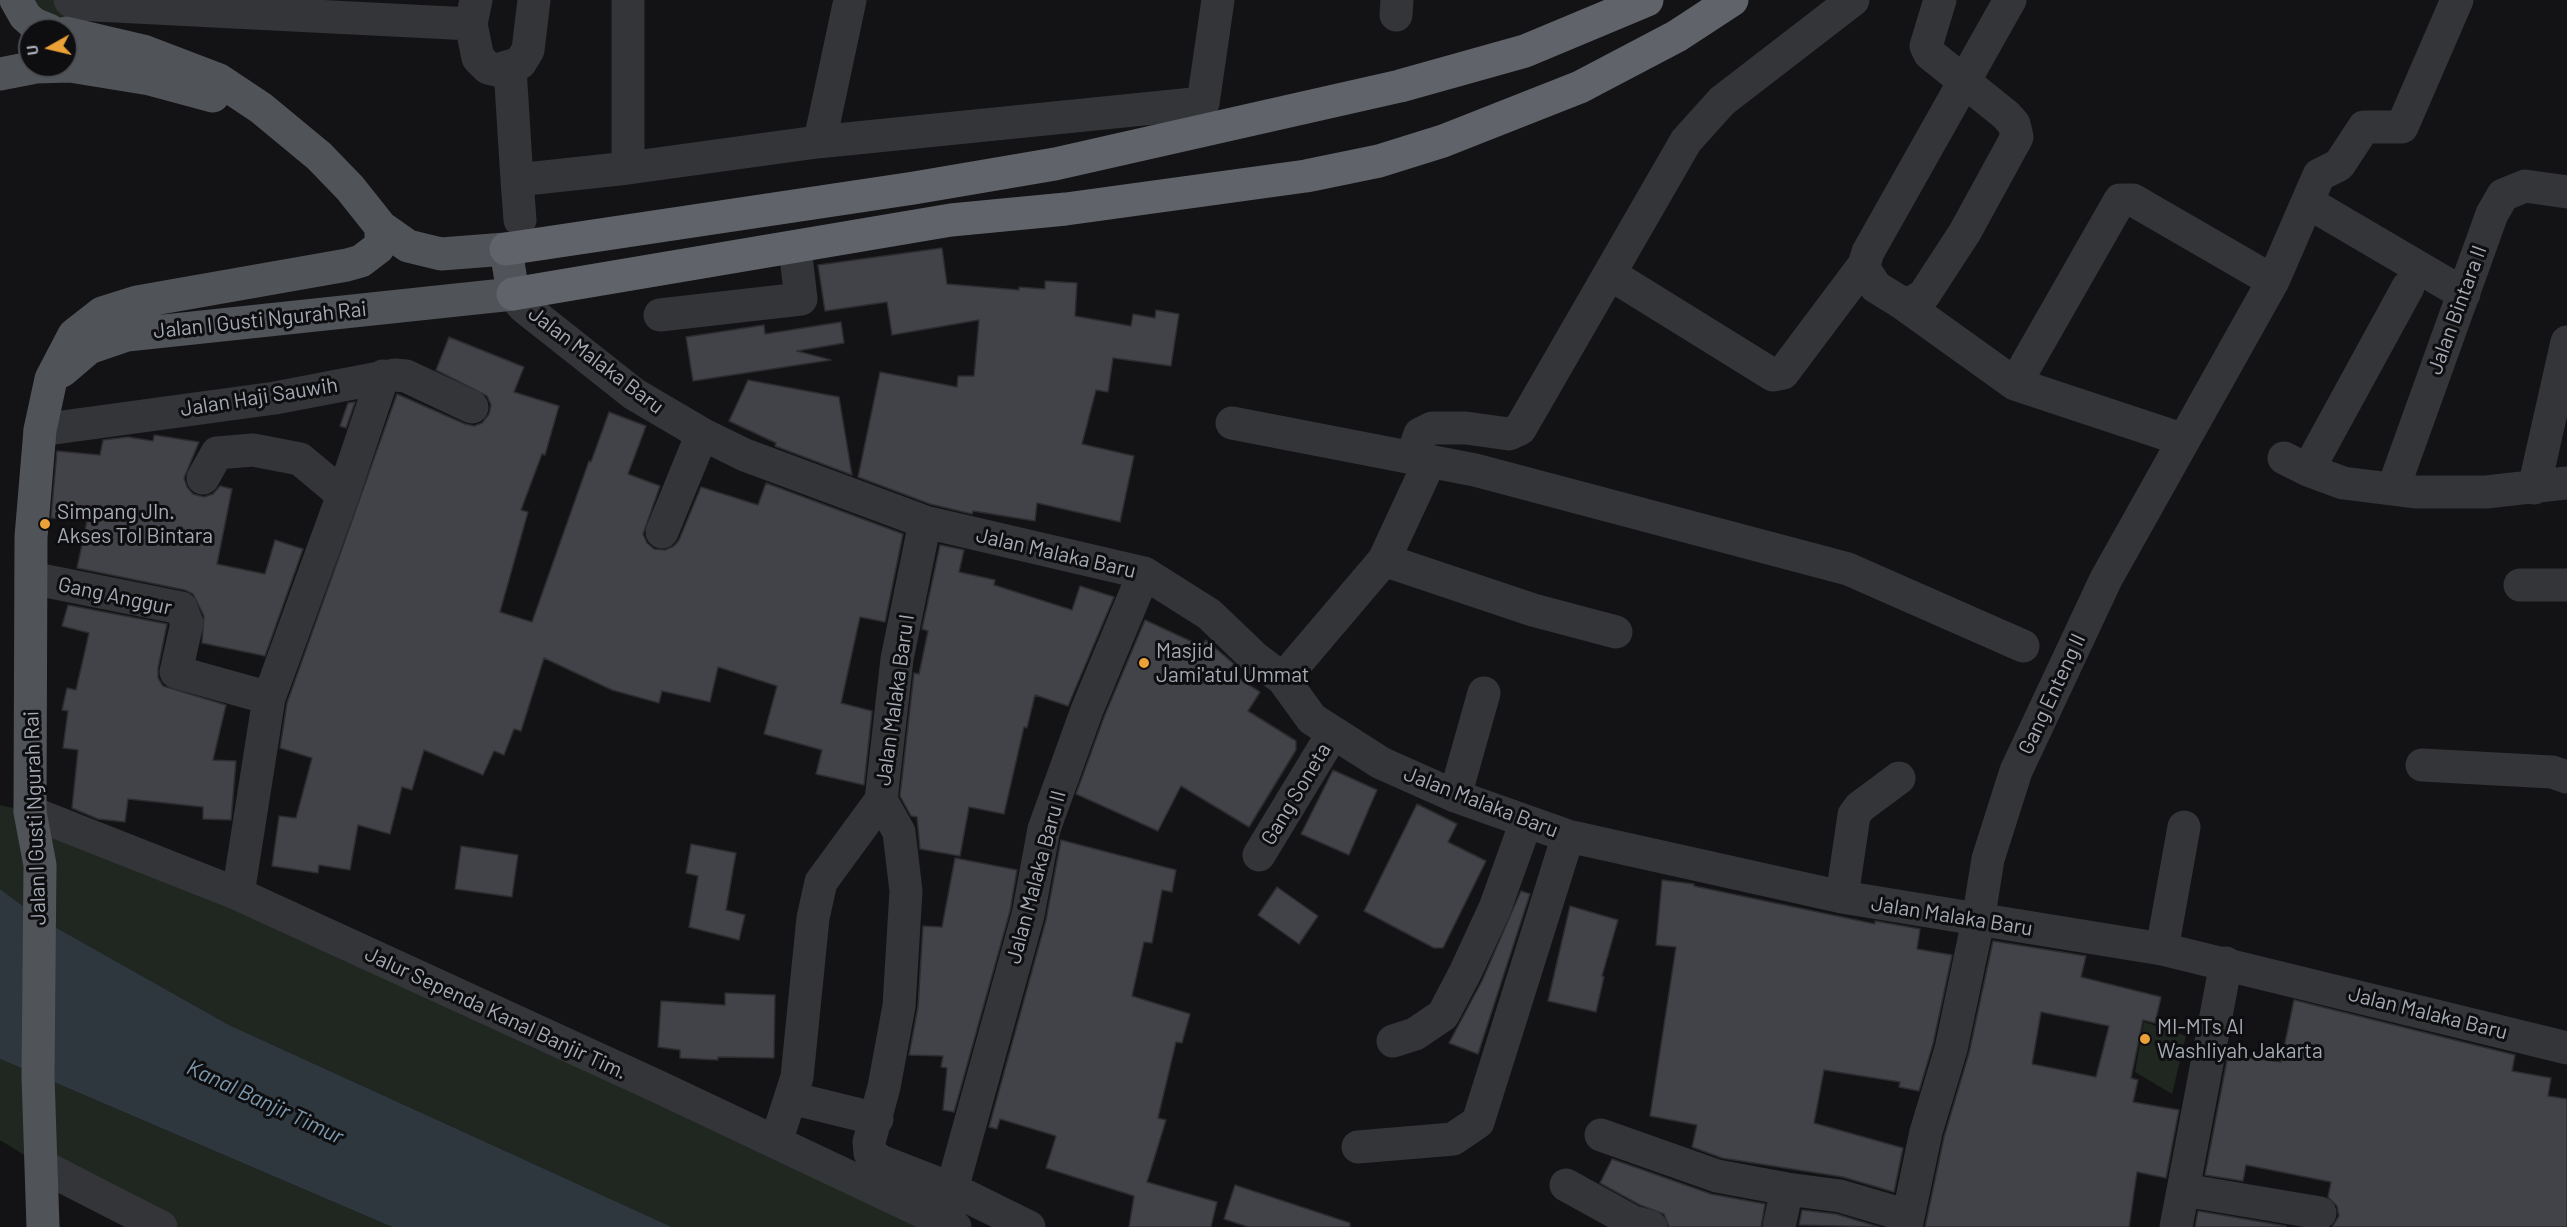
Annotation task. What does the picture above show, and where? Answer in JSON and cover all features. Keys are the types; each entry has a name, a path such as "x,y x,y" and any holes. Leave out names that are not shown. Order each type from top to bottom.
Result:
{"highway":[{"path":"513,234 902,189 1055,164 1401,86 1525,51 1647,0"},
{"path":"513,294 951,220 1066,209 1283,180 1379,161 1443,141 1580,87 1677,36 1732,0"}],"main road":[{"path":"16,0 27,18"},
{"path":"78,36 143,51 219,80 261,108 319,156 350,188 381,227 408,246 428,253 454,254 513,234 513,294"},
{"path":"0,74 36,67 70,66 173,85 242,108 319,156"},
{"name":"Jalan I Gusti Ngurah Rai","path":"43,1227 38,1076 40,865 30,812 31,578 33,493 42,420 51,379 67,345 81,327 102,313 136,302 361,261 378,248 381,242 381,227"},
{"name":"Jalan I Gusti Ngurah Rai","path":"42,420 54,383 73,359 96,344 118,337 513,294"}],"street":[{"path":"70,0 76,4 474,12 478,58 488,68 496,70 510,68 520,63 528,50 534,0"},
{"path":"628,0 628,168"},
{"path":"817,142 822,131 850,0"},
{"path":"517,180 628,168 817,142 1203,103 1218,0"},
{"path":"1283,679 1384,560 1421,459 1420,434 1432,428 1459,428 1509,434 1520,429 1686,141 1722,101 1853,0"},
{"path":"1902,303 1913,302 1924,295 1965,232 2016,137 2014,124 2006,115 1930,54 1926,46 1940,0"},
{"path":"1610,274 1777,375 1783,373 1864,265 1868,252 2010,0"},
{"name":"Gang Enteng II","path":"1907,1221 1926,1132 1951,1049 1978,921 1988,859 2016,771 2106,579 2273,281 2319,175 2338,165 2364,127 2402,127 2457,0"},
{"path":"510,68 517,180 513,234"},
{"name":"Jalan Bintara II","path":"2393,489 2492,214 2503,195 2524,186 2567,192"},
{"path":"2014,384 2120,200 2133,200 2273,281"},
{"path":"2309,202 2464,294"},
{"path":"660,315 801,299 795,248"},
{"path":"1864,265 1876,287 1902,303 2014,384 2184,440"},
{"path":"2408,287 2296,464 2343,483 2393,489 2486,492 2567,483"},
{"name":"Jalan Malaka Baru","path":"513,294 524,307 634,394 702,434 745,455 925,522 1144,573 1209,614 1255,658 1283,679 1312,719 1381,763 1455,796 1568,836 1842,897 1978,921 2162,949 2567,1048"},
{"path":"2534,488 2567,342"},
{"path":"238,894 269,698 343,495 383,376"},
{"name":"Jalan Haji Sauwih","path":"42,420 274,398 383,376 406,376 472,407"},
{"path":"1232,423 1475,470 1848,569 2023,646"},
{"path":"662,532 702,434"},
{"path":"203,478 217,453 253,450 300,459 343,495"},
{"name":"Jalan Malaka Baru I","path":"776,1142 797,1077 813,918 821,882 881,800 897,659 925,522"},
{"path":"1384,560 1533,610 1616,632"},
{"name":"Jalan Malaka Baru II","path":"952,1189 1028,915 1044,829 1087,710 1144,573"},
{"name":"Gang Anggur","path":"31,578 180,608 188,623 176,672 269,698"},
{"path":"2520,585 2567,585"},
{"path":"1455,796 1484,693"},
{"name":"Gang Soneta","path":"1259,855 1333,733"},
{"path":"2422,765 2552,772 2567,777"},
{"path":"1842,897 1854,815 1860,807 1899,778"},
{"path":"881,800 899,832 906,891 899,1006 877,1119 869,1142 870,1153 880,1161 952,1189 1029,1227"},
{"name":"Jalur Sependa Kanal Banjir Tim.","path":"30,812 238,894 955,1227"},
{"path":"1393,1041 1415,1034 1443,1015 1466,973 1495,908 1526,822"},
{"path":"2162,949 2184,827"},
{"path":"1358,1147 1453,1139 1478,1122 1568,836"},
{"path":"2176,1227 2226,963"},
{"path":"791,1098 877,1119"},
{"path":"1601,1135 1717,1176 1840,1196 1907,1221"},
{"path":"42,1156 161,1227"},
{"path":"1566,1185 1633,1222 1651,1227"},
{"path":"1779,1227 1787,1189"},
{"path":"2184,1190 2320,1213"}],"shaded area":[{"path":"16,0 64,0 69,18 46,18"},
{"path":"0,805 30,812 955,1227 672,1227 229,1025 39,918 0,889"},
{"path":"2144,1022 2186,1036 2172,1094 2135,1072"},
{"path":"0,1059 392,1227 161,1227 42,1166 0,1140"}],"water":[{"name":"Kanal Banjir Timur","path":"0,889 39,918 229,1025 672,1227 392,1227 0,1059"}],"building":[{"path":"942,248 947,284 1019,290 1019,287 1045,289 1045,281 1077,283 1075,316 1131,326 1133,314 1155,318 1156,310 1179,314 1171,366 1113,358 1108,392 1096,390 1082,444 1134,456 1120,522 1037,503 1035,521 973,511 972,514 930,504 858,477 880,372 957,387 958,376 974,376 979,320 892,335 887,302 825,311 818,265"},
{"path":"841,322 844,343 797,351 831,360 693,381 686,337 764,325 765,334"},
{"path":"449,337 524,367 514,392 559,406 545,455 542,454 521,510 528,512 500,612 532,622 589,461 591,462 609,412 646,426 628,474 660,486 643,534 647,543 654,549 665,550 674,546 679,540 701,487 758,505 766,483 903,534 885,622 860,617 841,703 872,711 864,785 816,774 822,750 764,734 777,686 718,667 710,702 662,691 659,703 612,690 544,658 521,731 514,729 504,755 494,751 483,775 424,750 412,790 402,787 390,834 358,825 350,870 319,865 318,873 272,866 279,816 296,818 312,758 280,748 287,703 397,394 474,426 482,423 489,414 491,405 487,396 436,370"},
{"path":"748,380 839,397 852,475 775,446 776,443 729,421"},
{"path":"355,402 346,428 340,426 348,403"},
{"path":"154,435 199,442 184,478 193,494 204,497 213,494 220,486 232,489 217,564 265,574 275,540 303,549 265,656 202,643 204,616 193,594 185,590 77,568 87,521 51,518 57,451 100,455 103,440 128,437 153,441"},
{"path":"940,545 964,550 959,572 995,580 994,585 1072,610 1080,586 1114,597 1068,706 1035,695 1027,728 1024,727 1004,814 969,807 960,856 920,849 917,817 911,816 900,796 914,673 919,674 928,631 922,629"},
{"path":"68,605 167,624 158,668 158,678 163,686 226,705 213,760 236,761 231,820 203,819 203,807 128,799 125,822 98,819 72,808 78,750 63,748 68,711 62,710 67,688 76,690 89,633 62,626"},
{"path":"1145,620 1201,646 1206,640 1234,664 1227,671 1260,692 1248,711 1296,741 1296,750 1249,827 1181,786 1158,831 1076,794 1104,717"},
{"path":"1333,770 1377,790 1349,855 1301,834"},
{"path":"1417,804 1457,824 1448,842 1486,861 1443,948 1434,948 1364,911"},
{"path":"1061,840 1176,870 1172,892 1162,890 1152,943 1144,942 1132,996 1190,1014 1182,1043 1176,1042 1158,1118 1166,1120 1147,1182 1217,1202 1211,1227 1129,1227 1134,1196 1046,1168 1056,1136 1000,1119 997,1129 989,1127 1046,920"},
{"path":"691,844 736,853 726,910 745,915 739,940 689,927 698,876 686,873"},
{"path":"461,846 518,855 512,897 455,889"},
{"path":"955,858 1017,870 1010,911 954,1112 943,1110 947,1068 941,1067 943,1056 909,1055 918,1007 923,926 942,927"},
{"path":"1662,880 1694,884 1694,886 1875,924 1875,921 1920,929 1917,949 1952,955 1933,1044 1919,1091 1899,1087 1900,1082 1824,1070 1814,1123 1903,1148 1894,1192 1843,1177 1722,1158 1692,1147 1697,1125 1650,1116 1676,947 1656,945"},
{"path":"1277,887 1318,916 1299,944 1258,915"},
{"path":"1521,891 1530,894 1478,1054 1449,1043 1482,981"},
{"path":"1570,906 1618,920 1602,976 1604,977 1596,1012 1548,1001"},
{"path":"1993,941 2086,956 2081,977 2161,997 2155,1023 2143,1020 2131,1078 2138,1080 2133,1102 2179,1110 2166,1178 2137,1172 2129,1227 1925,1227 1944,1137 1969,1053","holes":["2041,1012 2109,1026 2096,1077 2032,1064"]},
{"path":"725,993 775,995 774,1058 718,1057 718,1060 680,1058 680,1050 658,1047 661,1001 725,1005"},
{"path":"2294,1000 2515,1055 2512,1071 2551,1078 2548,1096 2567,1099 2567,1227 2332,1227 2339,1216 2337,1206 2328,1197 2331,1182 2246,1165 2243,1181 2205,1175 2228,1055 2281,1062"},
{"path":"1612,1159 1711,1194 1765,1204 1761,1227 1669,1227 1664,1214 1640,1205 1600,1183"},
{"path":"1235,1185 1350,1223 1350,1227 1248,1227 1224,1219"},
{"path":"1802,1210 1836,1214 1879,1227 1799,1225"},
{"path":"2198,1211 2286,1226 2286,1227 2195,1227"}],"place":[{"name":"Simpang Jln. Akses Tol Bintara","path":"45,524"},
{"name":"Masjid Jami'atul Ummat","path":"1144,663"},
{"name":"MI-MTs Al Washliyah Jakarta","path":"2145,1039"}]}
